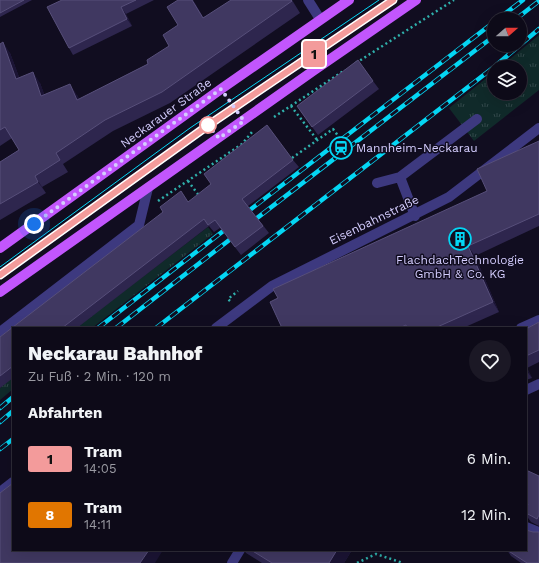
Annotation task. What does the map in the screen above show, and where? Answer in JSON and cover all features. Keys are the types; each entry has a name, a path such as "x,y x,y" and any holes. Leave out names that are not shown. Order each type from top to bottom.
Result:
{"main road":[{"name":"Neckarauer Straße","path":"0,248 221,89 349,0"},
{"path":"0,292 416,0"}],"street":[{"path":"308,0 320,19"},
{"path":"377,183 400,177 477,119"},
{"name":"Eisenbahnstraße","path":"220,327 272,286 357,242 415,216 449,198 539,128"},
{"path":"400,177 415,216"},
{"path":"0,332 139,225 148,188"},
{"path":"523,327 539,320"},
{"path":"527,390 539,384"},
{"path":"0,492 12,483"},
{"path":"527,527 539,532"},
{"path":"232,563 239,551"}],"path":[{"path":"354,65 399,38 454,0"},
{"path":"268,121 348,68"},
{"path":"221,89 252,132"},
{"path":"291,106 318,140"},
{"path":"158,201 242,144 256,129"},
{"path":"292,158 333,129 339,137"},
{"path":"188,181 200,197"},
{"path":"230,297 238,291"},
{"path":"357,563 376,554 403,563"}],"green space":[{"path":"539,35 539,90 527,99 527,60 509,60 518,52 527,52 527,45"},
{"path":"487,78 487,100 526,100 474,141 449,108"},
{"path":"208,227 213,234 93,327 77,327"},
{"path":"12,378 12,390 0,400 0,388"}],"building":[{"path":"0,0 24,0 0,13"},
{"path":"62,0 136,0 121,7 127,19 69,48 47,7"},
{"path":"178,0 192,0 203,18 231,0 292,1 162,92 105,120 56,153 60,160 35,176 38,182 0,204 0,162 19,150 5,127 0,130 0,44 3,42 16,79 33,72 41,96 70,84 77,100 148,64 147,60 169,46 163,35 178,25 167,7"},
{"path":"358,60 373,81 312,127 297,106"},
{"path":"267,125 293,160 242,199 263,226 235,247 215,220 208,225 204,219 63,327 13,327 163,212 160,207 181,191 188,202 211,184 204,174"},
{"path":"539,141 539,214 468,246 493,302 437,327 407,327 406,325 401,327 282,327 270,302 278,298 273,289 487,191 477,169"},
{"path":"539,322 539,350 527,356 527,328"},
{"path":"12,328 12,367 0,376 0,337"},
{"path":"527,470 539,476 539,515 537,519 527,514"},
{"path":"12,484 12,551 148,551 140,563 0,563 0,493"},
{"path":"527,530 539,532 539,563 527,563 509,551 527,551"},
{"path":"253,551 336,551 329,563 272,563"}],"tram line":[{"path":"0,267 190,128 379,0"},
{"path":"0,276 210,124 393,0"},
{"name":"1","path":"0,275 147,168 393,0"}],"railway":[{"path":"507,12 523,0"},
{"path":"525,12 539,1"},
{"path":"242,216 487,27"},
{"path":"502,60 539,29"},
{"path":"248,225 487,41"},
{"path":"157,327 487,72"},
{"path":"99,327 231,225"},
{"path":"117,327 237,234"},
{"path":"0,408 12,398"},
{"path":"0,422 12,412"},
{"path":"0,449 12,440"}],"place":[{"name":"Mannheim-Neckarau","path":"341,148"},
{"name":"FlachdachTechnologie GmbH & Co. KG","path":"460,239"}],"route":[{"path":"34,224 221,89 244,121 219,138 208,125"}]}
